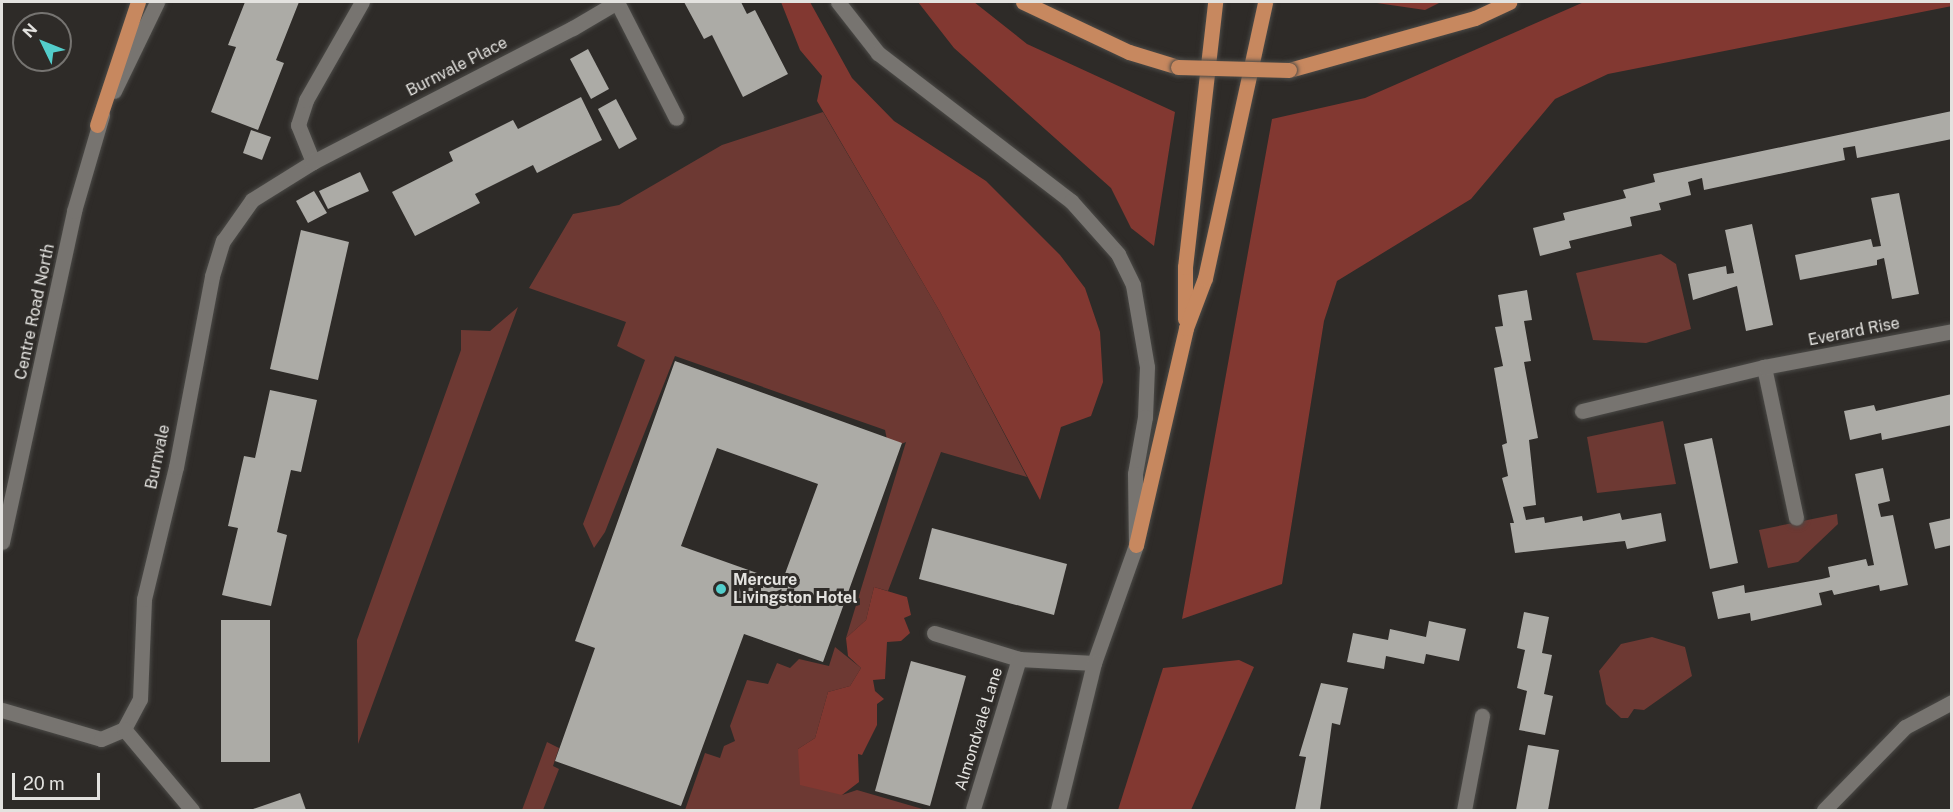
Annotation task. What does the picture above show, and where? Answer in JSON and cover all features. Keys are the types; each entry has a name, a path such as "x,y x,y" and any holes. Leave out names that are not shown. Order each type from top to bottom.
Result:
{"main road":[{"path":"97,125 138,2"},
{"path":"1023,2 1119,48 1178,67 1289,70 1475,18 1509,2"},
{"path":"1185,328 1185,267 1215,2"},
{"path":"1136,545 1185,328 1205,278 1265,2"}],"street":[{"name":"Centre Road North","path":"2,542 97,125 157,2"},
{"path":"313,162 298,125 306,100 362,2"},
{"name":"Burnvale Place","path":"252,200 313,162 573,28 617,2 676,118"},
{"path":"838,2 878,53 1071,201 1118,254 1133,285 1147,367 1145,417 1135,474 1136,545 1094,663 1058,810"},
{"name":"Burnvale","path":"124,729 140,699 144,599 176,466 212,276 223,241 252,200"},
{"name":"Everard Rise","path":"1582,411 1764,367 1952,331"},
{"path":"1764,367 1796,518"},
{"name":"Almondvale Lane","path":"934,633 1019,659 1094,663"},
{"name":"Almondvale Lane","path":"973,809 1019,659"},
{"path":"1824,810 1905,728 1952,702"},
{"path":"2,710 101,739 124,729 192,810"},
{"path":"1464,810 1482,716"}],"shaded area":[{"path":"781,2 810,2 852,78 894,121 986,181 1060,255 1085,288 1100,332 1103,382 1091,416 1061,427 1040,500 940,312 817,101 822,76 800,50"},
{"path":"918,2 974,2 1027,44 1175,112 1154,246 1131,228 1111,188 954,48"},
{"path":"1370,2 1441,2 1425,10"},
{"path":"1584,2 1951,2 1952,6 1608,74 1555,99 1471,199 1337,281 1324,321 1282,584 1182,619 1272,119 1365,98"},
{"path":"823,112 940,312 1027,477 941,452 888,591 874,587 866,620 846,638 906,442 889,449 885,430 675,356 605,532 594,548 583,524 645,360 617,346 626,322 529,288 573,214 619,205 722,145"},
{"path":"1661,254 1676,264 1691,329 1646,343 1593,340 1576,273"},
{"path":"518,307 358,744 357,640 461,350 461,330 490,331"},
{"path":"1663,421 1676,484 1597,493 1587,437"},
{"path":"1837,514 1838,524 1798,562 1768,568 1759,530"},
{"path":"874,587 907,597 911,615 904,618 910,633 901,641 887,642 885,679 873,680 875,691 884,699 877,704 877,725 862,755 858,754 859,782 842,795 800,785 798,749 815,738 828,692 850,686 861,668 848,656 846,638 866,620"},
{"path":"1652,637 1685,647 1692,676 1644,710 1634,709 1628,718 1621,718 1606,704 1599,671 1621,644"},
{"path":"835,647 861,668 850,686 828,692 815,738 798,749 842,795 857,790 926,810 685,810 705,753 720,758 724,746 735,741 730,726 747,680 768,684 777,663 790,668 799,659 829,666"},
{"path":"1239,660 1254,667 1191,810 1118,810 1163,668"},
{"path":"547,742 559,748 553,766 559,769 543,810 522,810"}],"building":[{"path":"245,2 299,2 276,60 284,63 258,130 211,112 236,47 228,45"},
{"path":"684,2 741,2 747,14 755,10 788,74 743,97 712,35 704,39"},
{"path":"588,49 609,89 591,99 570,59"},
{"path":"581,97 602,140 537,173 533,165 475,194 480,203 415,236 392,192 453,161 449,152 513,120 518,129"},
{"path":"616,99 637,139 619,149 598,109"},
{"path":"1952,111 1952,139 1857,158 1855,146 1843,148 1845,160 1704,190 1702,178 1688,182 1691,195 1659,203 1661,210 1630,217 1632,226 1569,241 1571,248 1540,256 1533,228 1565,220 1563,213 1626,198 1623,190 1655,182 1653,174"},
{"path":"251,130 271,137 262,160 243,153"},
{"path":"360,172 369,191 328,209 319,191"},
{"path":"314,191 327,213 308,223 296,201"},
{"path":"1899,193 1919,294 1892,299 1884,258 1877,260 1877,265 1800,280 1795,255 1871,239 1873,247 1881,246 1871,198"},
{"path":"1752,224 1773,325 1746,331 1737,286 1693,300 1688,274 1726,266 1727,274 1734,273 1725,230"},
{"path":"301,230 349,242 318,380 270,369"},
{"path":"1527,290 1532,320 1524,321 1531,361 1524,362 1538,438 1529,440 1536,505 1523,507 1526,520 1544,517 1545,523 1582,516 1583,521 1620,513 1622,520 1661,513 1666,541 1627,549 1625,541 1515,553 1510,523 1514,523 1502,478 1508,476 1502,445 1507,443 1494,368 1503,366 1495,327 1503,326 1498,295"},
{"name":"Mercure Livingston Hotel","path":"675,361 902,443 823,662 744,634 681,806 555,761 595,648 575,641","holes":["717,448 818,484 782,582 681,546"]},
{"path":"270,390 317,400 301,472 291,470 277,532 287,535 271,606 222,595 238,528 228,526 244,456 255,458"},
{"path":"1952,394 1952,425 1882,440 1881,433 1850,440 1844,411 1874,405 1876,411"},
{"path":"1712,438 1738,563 1710,569 1684,444"},
{"path":"1883,468 1890,501 1878,504 1879,509 1881,517 1893,515 1908,585 1880,591 1879,585 1834,595 1832,590 1819,593 1822,605 1751,621 1750,613 1718,619 1712,592 1744,585 1745,593 1822,579 1830,577 1828,567 1866,559 1868,566 1874,565 1855,474"},
{"path":"1952,518 1952,545 1935,549 1929,523"},
{"path":"932,528 1067,564 1054,615 919,579"},
{"path":"1524,612 1549,617 1542,653 1552,655 1544,694 1553,696 1545,735 1519,730 1527,691 1517,688 1525,650 1517,648"},
{"path":"221,620 270,620 270,762 221,762"},
{"path":"1429,621 1466,629 1459,661 1426,654 1424,664 1386,656 1384,669 1347,662 1353,633 1388,640 1390,629 1426,637"},
{"path":"911,661 966,676 930,806 875,791"},
{"path":"1321,683 1348,688 1340,725 1332,723 1320,810 1295,810 1306,757 1299,756"},
{"path":"1528,745 1559,750 1548,810 1516,810"},
{"path":"300,793 306,810 250,810"}],"place":[{"name":"Mercure Livingston Hotel","path":"721,589"}]}
